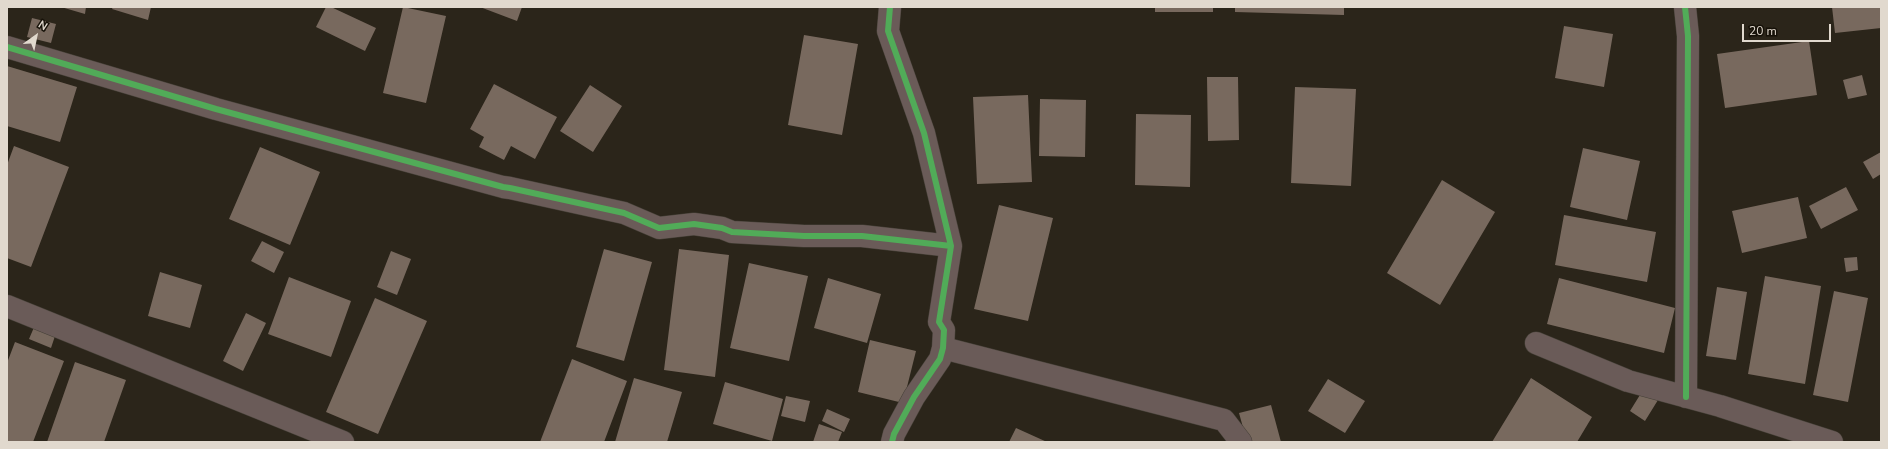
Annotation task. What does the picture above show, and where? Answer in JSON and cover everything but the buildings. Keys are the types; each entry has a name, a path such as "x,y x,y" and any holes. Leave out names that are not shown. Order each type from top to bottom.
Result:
{"street":[{"path":"890,7 888,31 924,133 951,246 939,322 944,330 944,348 940,359 914,397 894,434 892,442"},
{"path":"1685,7 1688,36 1686,397"},
{"path":"7,47 216,109 503,187 624,213 659,228 694,224 722,228 732,232 804,236 862,236 951,246"},
{"path":"7,306 343,442"},
{"path":"1536,343 1628,381 1686,397 1832,442"},
{"path":"944,348 1224,420 1241,442"}],"cycle path":[{"path":"890,7 888,31 924,133 951,246 939,322 944,330 943,348 940,359 914,397 894,434 892,442"},
{"path":"1685,7 1688,36 1686,397"},
{"path":"7,47 216,109 503,187 624,213 659,228 694,224 722,228 732,232 804,236 862,236 951,246"}]}
